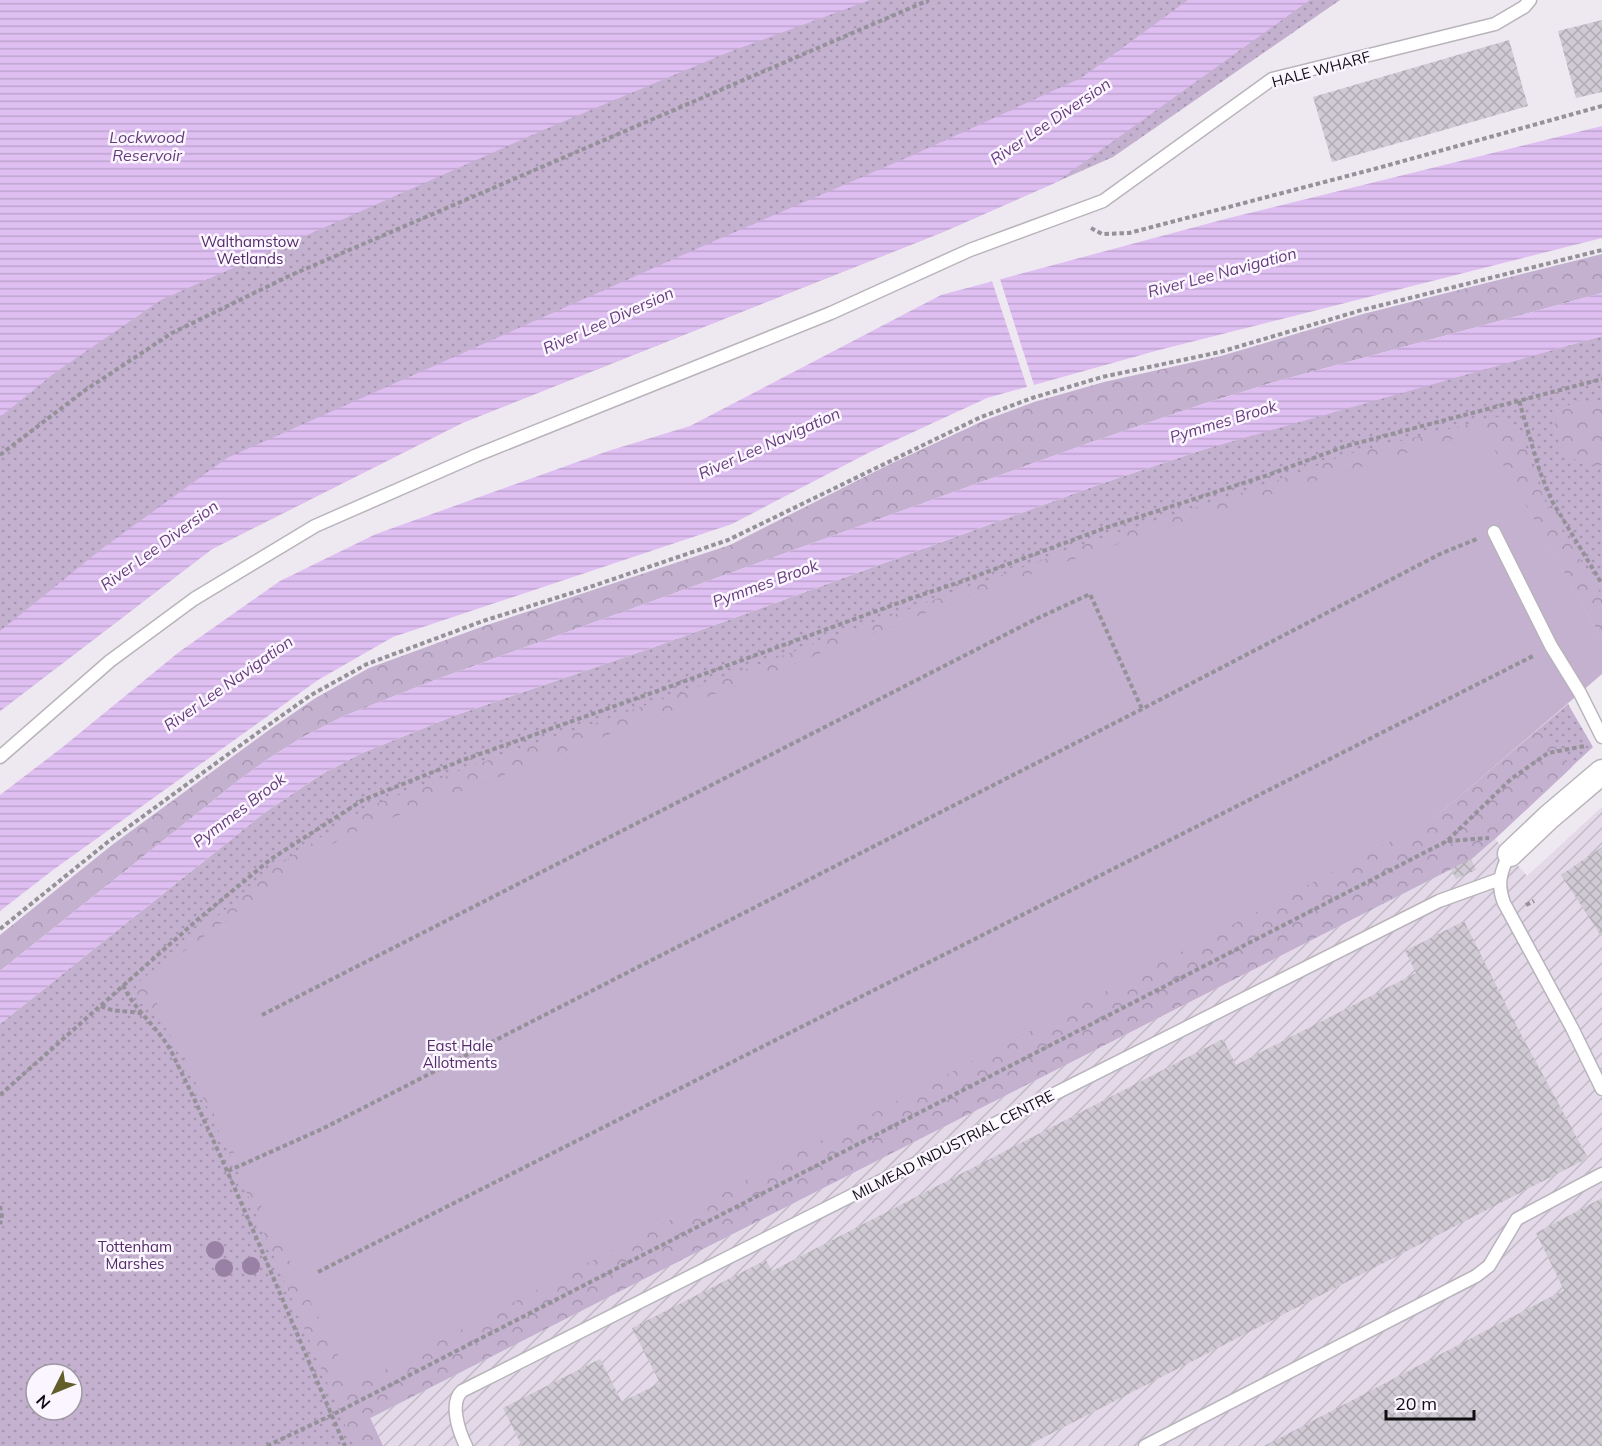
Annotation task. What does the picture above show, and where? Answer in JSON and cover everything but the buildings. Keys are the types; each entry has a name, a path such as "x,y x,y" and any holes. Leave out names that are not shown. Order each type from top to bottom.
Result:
{"street":[{"path":"1504,846 1550,817 1602,772"}],"lane":[{"name":"HALE WHARF","path":"0,757 110,661 184,606 315,526 477,455 831,313 970,250 1103,201 1272,80 1495,24 1524,7 1530,0"},
{"path":"1494,532 1551,646 1580,693 1601,736"},
{"path":"1504,846 1499,890 1504,903 1572,1028 1602,1089"},
{"name":"MILMEAD INDUSTRIAL CENTRE","path":"466,1446 462,1438 455,1402 456,1396 462,1391 1439,901 1500,879"},
{"path":"1145,1446 1476,1276 1489,1266 1517,1219 1602,1174"}],"path":[{"path":"0,455 84,391 172,333 278,281 929,0"},
{"path":"1067,216 1102,234 1129,233 1602,106"},
{"path":"0,929 109,841 267,726 311,695 367,664 483,621 581,591 728,540 981,417 1032,398 1102,377 1221,352 1362,310 1602,250"},
{"path":"0,1095 123,985 271,859 363,800 463,760 574,722 1105,528 1268,475 1346,446 1602,379"},
{"path":"1519,402 1540,472 1552,501 1602,584"},
{"path":"228,1171 322,1129 1442,553 1494,532"},
{"path":"262,1015 1036,619 1090,594 1142,709"},
{"path":"318,1272 1551,646"},
{"path":"267,1446 332,1415 1447,841 1511,779 1548,753 1584,747 1601,736"},
{"path":"1447,841 1504,846"},
{"path":"123,985 128,998 144,1014 171,1052 228,1171 345,1446"},
{"path":"101,1006 108,1010 144,1014"},
{"path":"0,1206 2,1218 0,1224"}],"shaded area":[{"path":"1602,807 1602,1446 383,1446 370,1418 1471,859 1495,839 1527,876"}],"green space":[{"name":"Walthamstow Wetlands","path":"0,0 1340,0 1113,157 943,232 462,423 212,549 0,711"},
{"path":"1602,254 1602,293 1278,381 1203,404 1089,443 435,680 344,716 301,738 239,780 0,971 0,935 112,845 269,730 314,699 369,668 484,626 730,545 886,466 983,421 1034,402 1104,382 1221,356 1363,314"},
{"name":"East Hale Allotments","path":"1602,336 1602,639 1483,431 1432,820 1568,704 1593,747 1473,858 370,1418 383,1446 0,1446 0,1024 264,813 322,774 362,753 456,715 657,646 1103,483 1202,450"},
{"path":"1576,400 1602,400 1602,465 1586,464 1572,457 1561,446 1557,438 1556,415"},
{"path":"1497,417 1520,431 1546,504 1602,596 1602,639 1483,430 1182,522 999,585 345,836 271,887 145,980 1432,820 1540,728 1572,767 1471,859 370,1418 383,1446 354,1446 236,1167 179,1048 159,1018 136,993 138,983 277,866 366,808 466,768 678,694 1108,536 1271,483 1348,454"},
{"name":"East Hale Allotments","path":"1483,430 1602,639 1602,674 1432,820 354,1386 145,980 271,887 345,836 999,585 1182,522"}],"water":[{"name":"Lockwood Reservoir","path":"0,0 870,0 724,54 548,128 161,300 56,372 0,417"},
{"name":"River Lee Diversion","path":"1188,0 1310,0 1055,183 943,232 462,423 212,549 0,711 0,631 104,547 227,458 913,155 1081,78"},
{"name":"River Lee Navigation","path":"1602,126 1602,238 1159,350 987,398 868,453 732,524 393,637 318,680 53,870 0,911 0,795 179,652 280,581 376,534 608,451 690,426 941,295 1229,218"},
{"name":"Pymmes Brook","path":"1602,293 1602,336 1202,450 1103,483 657,646 456,715 362,753 322,774 264,813 0,1024 0,971 239,780 301,738 344,716 435,680 1089,443 1203,404 1278,381"}],"pier":[{"path":"999,276 1035,388 1028,390 991,278"}],"park label":[{"name":"Tottenham Marshes","path":"135,1254"}]}
